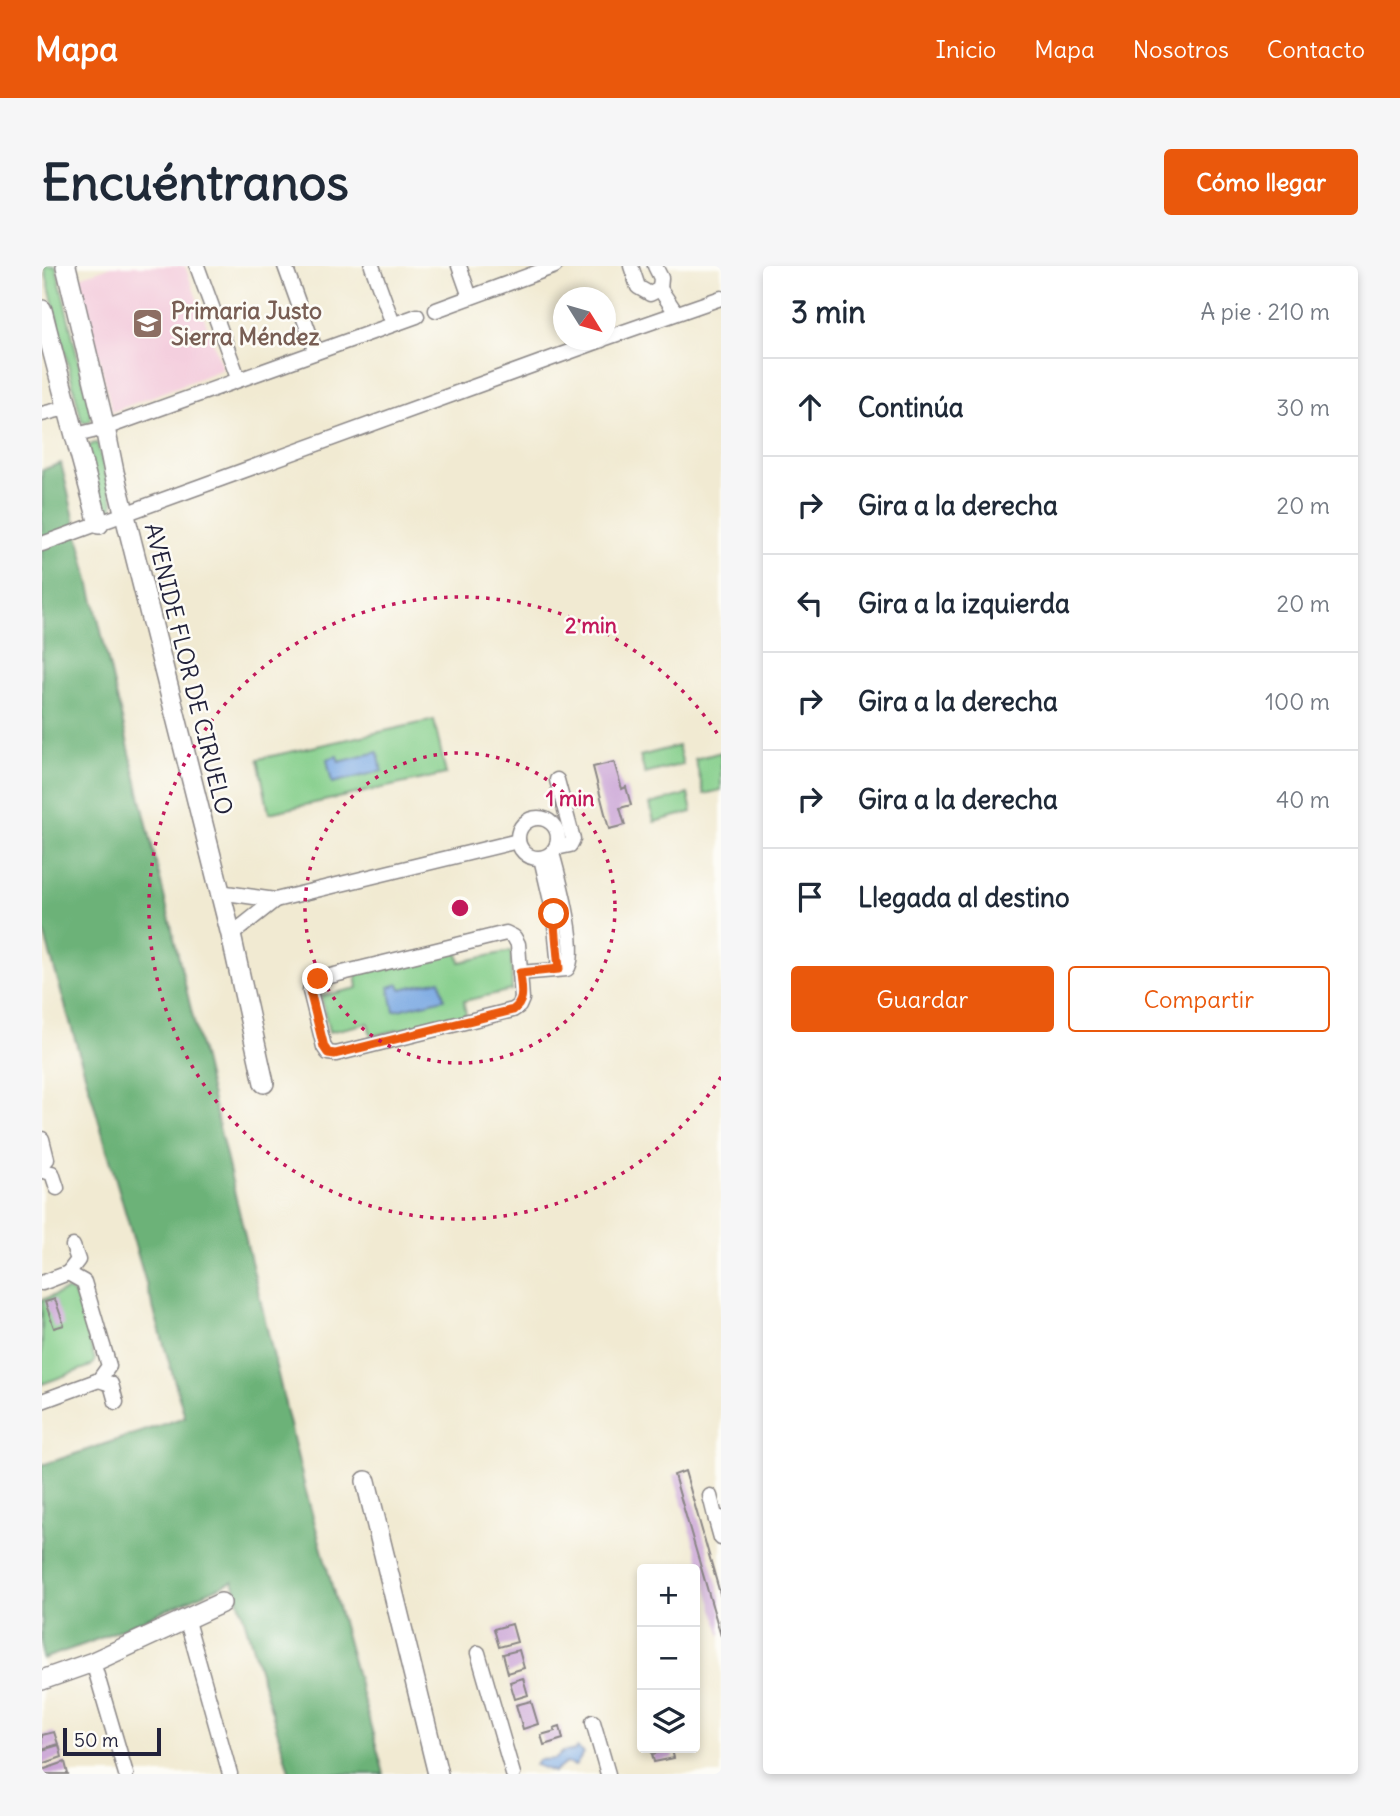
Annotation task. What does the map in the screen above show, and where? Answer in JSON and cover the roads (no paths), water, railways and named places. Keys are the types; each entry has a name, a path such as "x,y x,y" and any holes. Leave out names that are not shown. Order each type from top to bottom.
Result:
{"main road":[{"name":"AVENIDE FLOR DE CIRUELO","path":"67,266 114,472 231,936 264,1083"},
{"path":"42,310 99,524"},
{"path":"366,1481 438,1774"},
{"path":"42,1680 95,1667 222,1603"}],"street":[{"path":"197,266 238,379"},
{"path":"285,266 316,352"},
{"path":"372,266 393,324"},
{"path":"459,266 470,297"},
{"path":"631,266 638,287 650,294 660,289"},
{"path":"655,266 661,278 660,289 676,313"},
{"path":"436,310 549,267"},
{"path":"616,335 721,298"},
{"path":"76,435 106,428 417,316"},
{"path":"42,544 573,350"},
{"path":"42,414 66,408"},
{"path":"520,973 567,969 572,961 567,911 549,853 558,836 557,830 542,818 530,820 519,834 518,841 528,856 549,853 570,845 573,839 557,780"},
{"path":"219,892 275,900 518,841"},
{"path":"231,936 275,900"},
{"path":"506,933 514,937 518,944 520,973 522,999 519,1006 513,1010 335,1054 328,1053 324,1047 310,991 311,984 318,979 506,933"},
{"path":"42,1139 47,1158 42,1165"},
{"path":"42,1171 51,1173 57,1188"},
{"path":"42,1283 68,1273 78,1260 73,1245"},
{"path":"42,1401 99,1380 109,1366 84,1282 68,1273"},
{"path":"99,1380 111,1384 116,1402"},
{"path":"710,1496 721,1538"},
{"path":"187,1621 230,1774"},
{"path":"478,1653 513,1774"},
{"path":"95,1667 126,1774"},
{"path":"593,1722 608,1774"}],"water":[{"path":"378,752 382,771 332,783 327,759 337,756 339,762"},
{"path":"440,980 444,999 394,1011 389,987 399,984 401,989"},
{"path":"577,1748 584,1753 575,1766 566,1763 554,1772 535,1765 538,1760 555,1759 563,1752"}],"place":[{"name":"Primaria Justo Sierra Méndez","path":"148,323"}]}
